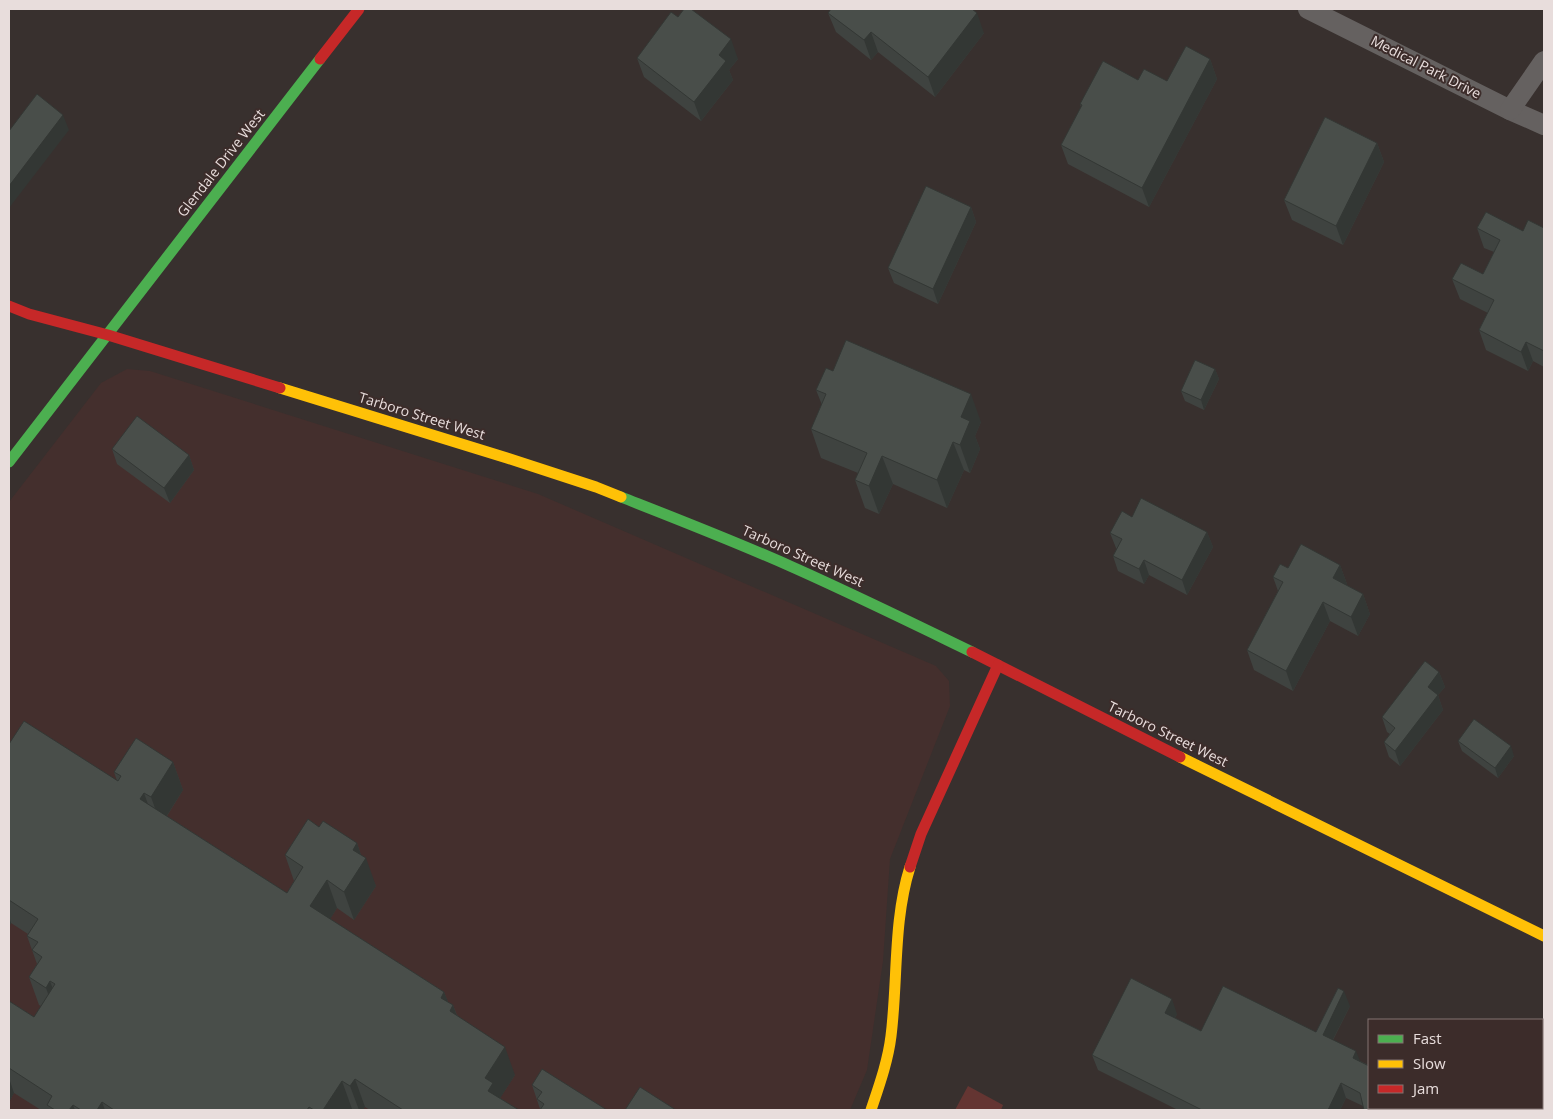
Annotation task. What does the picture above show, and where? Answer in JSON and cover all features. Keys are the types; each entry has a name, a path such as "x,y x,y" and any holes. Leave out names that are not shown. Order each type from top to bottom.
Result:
{"main road":[{"name":"Glendale Drive West","path":"9,462 358,9"},
{"name":"Tarboro Street West","path":"9,306 29,314 108,335 507,458 596,487 698,527 865,600 998,665 1106,721 1544,936"},
{"path":"872,1110 891,1037 898,935 908,878 921,834 998,665"}],"street":[{"name":"Medical Park Drive","path":"1308,9 1510,110 1544,125"},
{"path":"1510,110 1544,61"}],"shaded area":[{"path":"127,369 150,371 538,494 936,666 949,681 950,706 890,859 883,961 867,1070 850,1110 9,1110 9,502 101,383"},
{"path":"968,1086 1003,1105 1001,1110 955,1110"}],"building":[{"path":"684,9 691,9 731,39 719,55 726,61 694,102 637,58 671,12 678,17"},
{"path":"831,9 972,9 977,13 928,77 871,32 864,40 828,13"},
{"path":"1186,46 1210,59 1142,188 1061,145 1103,61 1138,80 1144,69 1167,81"},
{"path":"37,94 63,115 9,186 9,131"},
{"path":"1325,117 1377,143 1336,226 1284,200"},
{"path":"926,186 971,207 933,289 888,268"},
{"path":"1486,212 1523,231 1528,220 1544,228 1544,351 1526,342 1521,352 1479,330 1494,300 1452,279 1461,263 1483,274 1500,240 1477,228"},
{"path":"846,340 971,394 961,417 970,421 960,445 953,442 937,480 882,456 869,486 855,480 867,453 811,429 826,394 816,390 826,368 833,371"},
{"path":"1195,360 1215,369 1201,400 1181,391"},
{"path":"137,416 189,455 164,488 112,449"},
{"path":"1141,498 1207,532 1182,580 1144,560 1139,569 1113,556 1122,539 1110,533 1122,511 1132,517"},
{"path":"1301,544 1340,565 1333,578 1363,594 1351,617 1323,602 1286,671 1247,650 1283,582 1273,577 1280,564 1288,568"},
{"path":"1425,661 1439,672 1428,687 1438,695 1395,751 1384,742 1395,728 1382,717"},
{"path":"1474,719 1511,746 1495,768 1458,741"},
{"path":"24,721 118,781 121,776 114,772 136,738 173,762 151,797 144,793 140,799 287,893 303,867 285,855 308,819 319,827 323,821 357,843 353,850 366,858 344,892 327,880 310,906 444,992 441,998 453,1005 450,1011 505,1047 485,1078 493,1083 488,1091 519,1110 403,1110 355,1079 350,1086 342,1081 323,1110 314,1110 309,1107 307,1110 114,1110 102,1102 97,1110 81,1110 73,1105 69,1110 55,1110 47,1105 52,1096 9,1068 9,1001 34,1017 55,984 50,981 46,988 29,977 42,957 32,950 38,942 27,936 38,919 9,900 9,744"},
{"path":"1131,978 1172,999 1165,1013 1201,1031 1223,986 1316,1032 1338,988 1344,991 1323,1035 1356,1051 1353,1058 1368,1066 1368,1109 1454,1109 1364,1110 1360,1093 1341,1083 1328,1110 1202,1110 1092,1055"},
{"path":"542,1069 607,1110 540,1110 544,1104 537,1099 542,1092 532,1085"},
{"path":"640,1087 676,1110 625,1110"}],"traffic: fast":[{"path":"9,462 320,59"},
{"path":"621,497 790,566 972,652"}],"traffic: slow":[{"path":"280,388 507,458 621,497"},
{"path":"1180,757 1544,936"},
{"path":"871,1110 890,1045 898,929 910,867"}],"traffic: jam":[{"path":"320,59 359,9"},
{"path":"9,306 29,314 108,335 280,388"},
{"path":"972,652 1180,757"},
{"path":"910,867 921,834 998,665"}]}
